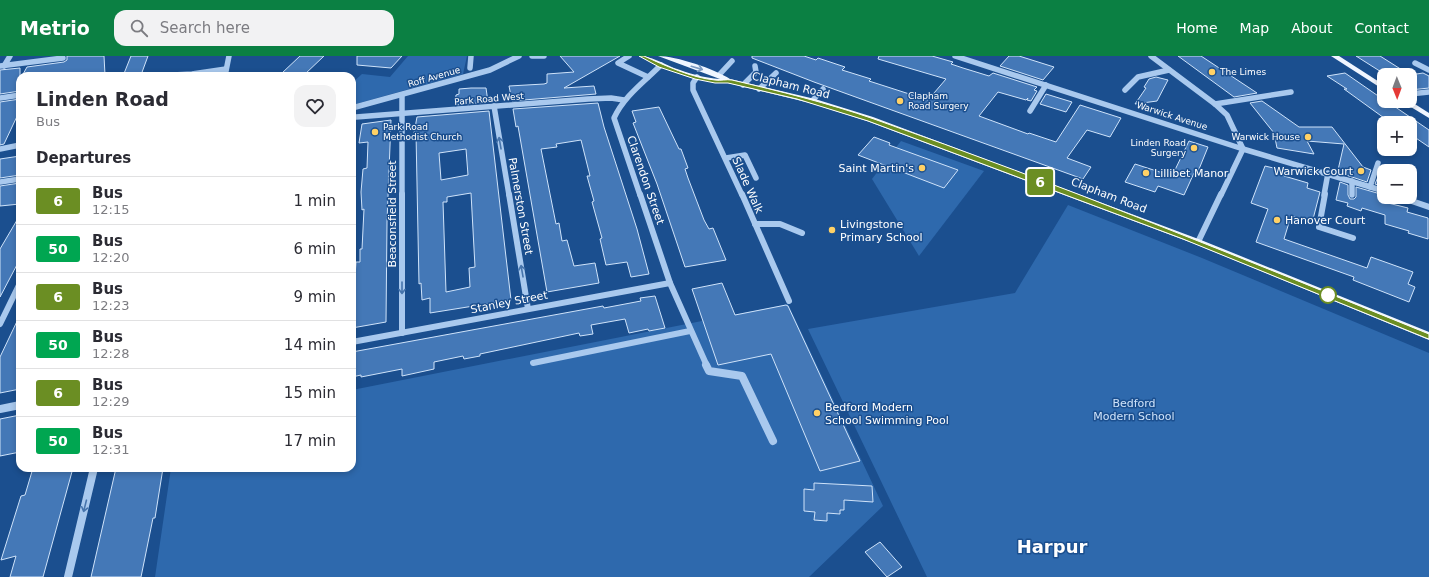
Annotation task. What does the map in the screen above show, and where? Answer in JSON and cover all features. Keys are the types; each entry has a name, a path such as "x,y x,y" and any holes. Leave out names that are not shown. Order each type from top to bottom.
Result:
{"main road":[{"name":"Clapham Road","path":"642,56 660,65 697,77 715,82 728,81"},
{"path":"1334,56 1377,84"},
{"name":"Clapham Road","path":"665,57 719,75 728,81 812,101 920,138 1198,242 1429,336"},
{"path":"1416,108 1429,116"}],"street":[{"path":"2,66 10,56"},
{"path":"226,72 229,56"},
{"path":"470,68 471,56"},
{"name":"Roff Avenue","path":"356,107 490,70 519,56"},
{"path":"532,56 544,56"},
{"path":"629,56 618,63 648,77"},
{"name":"Warwick Avenue","path":"955,56 1243,149 1377,189"},
{"path":"1151,56 1215,104 1226,116 1243,149 1198,242"},
{"path":"2,66 63,58"},
{"path":"719,75 732,61"},
{"path":"1415,62 1429,70"},
{"name":"Clarendon Street","path":"660,65 624,100 617,109 614,118 670,283 709,372 742,376 773,441"},
{"path":"742,85 756,72 755,66"},
{"path":"206,72 226,69"},
{"path":"1125,90 1138,77 1169,70"},
{"path":"759,89 776,73"},
{"name":"Slade Walk","path":"697,77 693,83 693,90 726,158 789,301"},
{"path":"1030,110 1046,85"},
{"path":"812,101 823,89"},
{"path":"1215,104 1291,92"},
{"path":"1417,93 1429,92"},
{"name":"Beaconsfield Street","path":"402,95 402,333"},
{"path":"0,98 16,96"},
{"name":"Park Road West","path":"356,117 596,98 624,100"},
{"name":"Palmerston Street","path":"494,106 528,309"},
{"path":"0,149 16,146"},
{"path":"726,158 745,155 756,178"},
{"path":"1370,187 1378,163"},
{"path":"1328,174 1320,227 1353,238"},
{"path":"0,182 16,180"},
{"path":"1352,181 1352,195"},
{"path":"1417,203 1429,207"},
{"path":"755,224 780,224 793,228 802,233"},
{"name":"Stanley Street","path":"356,341 670,283"},
{"path":"0,324 16,291"},
{"path":"533,363 690,331"},
{"path":"0,409 16,406"},
{"path":"68,577 93,472"}],"green space":[{"path":"408,56 467,56 463,74 356,104 356,79 362,74 390,77"},
{"path":"901,141 984,171 919,256 872,179"},
{"name":"Bedford Modern School","path":"1068,205 1202,258 1429,353 1429,577 927,577 808,329 1015,293"},
{"path":"788,304 883,506 809,577 155,577 170,472 356,472 356,389"}],"building":[{"path":"67,56 104,56 105,72 24,72 27,67 64,62 67,60"},
{"path":"131,56 148,56 142,72 125,72"},
{"path":"300,56 324,56 307,72 283,72"},
{"path":"357,56 402,56 391,68 357,65"},
{"path":"560,56 620,56 564,88 594,86 596,94 512,101 509,86 544,84 547,83 547,74 574,72"},
{"path":"752,56 804,56 816,60 818,58 845,67 842,70 871,79 869,81 928,100 946,79 878,59 879,56 932,56 953,62 951,64 989,76 993,73 1037,87 1034,90 1037,91 1031,101 1027,100 1028,98 1026,100 998,92 979,116 1028,134 1029,133 1056,142 1080,105 1121,118 1110,137 1087,130 1067,158 1091,167 1083,179 814,82 752,58"},
{"path":"1009,56 1019,56 1054,67 1043,80 1000,66"},
{"name":"The Limes","path":"1178,56 1201,56 1257,93 1234,97"},
{"path":"1356,56 1380,56 1399,68 1377,68 1377,69"},
{"path":"20,68 20,72 16,72 16,92 0,94 0,70"},
{"path":"1345,73 1377,95 1377,108 1397,108 1408,116 1381,116 1344,89 1347,89 1327,76"},
{"path":"1423,73 1429,76 1429,88 1417,89 1417,74"},
{"path":"1156,77 1168,80 1157,101 1135,104 1146,88 1144,87 1149,79"},
{"path":"486,88 488,102 455,105 456,95 459,94 459,89"},
{"path":"1046,94 1072,102 1066,112 1040,104"},
{"path":"16,100 16,118 4,144 0,145 0,102"},
{"path":"1262,101 1299,127 1332,127 1363,167 1371,170 1367,182 1343,174 1343,171 1338,170 1344,144 1307,141 1314,154 1277,148 1274,133 1250,103"},
{"path":"598,103 604,127 637,229 649,274 631,277 627,262 606,265 600,239 602,238 592,202 594,201 587,176 590,176 581,140 556,144 557,147 541,149 556,224 559,223 562,241 567,240 574,266 595,263 599,283 547,292 518,126 516,127 513,109"},
{"path":"659,107 679,149 681,149 688,168 685,169 704,220 709,229 713,228 726,260 685,267 657,184 633,123 636,122 632,111"},
{"path":"489,111 511,300 430,313 430,298 422,300 421,283 419,284 416,133 414,133 417,117","holes":["466,149 468,175 441,180 439,153","471,193 475,267 469,268 470,287 446,292 443,202 447,202 447,197"]},
{"path":"391,120 387,222 386,322 356,327 356,262 360,262 360,249 362,249 364,209 362,210 361,192 363,169 367,168 368,142 359,143 362,124"},
{"path":"1417,122 1429,130 1429,147 1417,139"},
{"name":"Saint Martin's","path":"874,137 890,143 889,145 958,170 944,188 858,155"},
{"path":"1189,141 1208,147 1197,174 1194,173 1184,195 1158,186 1155,192 1125,182 1135,164 1172,176"},
{"path":"16,157 16,176 0,178 0,159"},
{"path":"1265,166 1286,171 1284,176 1308,183 1307,188 1320,192 1312,223 1291,216 1284,239 1367,268 1371,257 1413,272 1408,284 1415,287 1409,302 1353,280 1354,277 1256,242 1268,209 1251,203"},
{"path":"1340,182 1348,185 1348,195 1350,199 1354,199 1356,197 1356,187 1377,193 1377,204 1392,204 1408,208 1407,212 1428,218 1428,239 1408,233 1409,231 1385,224 1385,215 1362,208 1361,211 1347,206 1348,203 1336,200"},
{"path":"16,184 16,204 0,206 0,186"},
{"path":"16,222 16,267 0,297 0,249"},
{"name":"Bedford Modern School Swimming Pool","path":"722,283 735,315 786,305 788,306 860,461 820,471 771,354 718,365 692,289"},
{"path":"655,296 665,328 649,331 648,329 629,333 625,319 591,325 593,334 580,336 579,333 480,354 480,356 464,359 463,356 434,362 434,369 402,376 402,369 361,377 361,375 356,376 356,351 603,306 604,308 641,301 640,298"},
{"path":"16,323 16,390 0,393 0,357"},
{"path":"16,416 16,453 0,456 0,419"},
{"path":"32,472 72,472 43,577 10,577 16,556 1,560 21,496 25,495"},
{"path":"115,472 162,472 155,518 153,518 141,577 91,577"},
{"path":"814,483 872,486 873,502 844,500 844,510 840,510 840,514 827,513 827,521 814,520 815,512 804,511 804,489 814,490"},
{"path":"880,542 902,567 887,577 865,552"}],"bus line":[{"name":"6","path":"642,56 660,65 697,77 715,82 728,81 812,101 870,120 1149,223 1429,336"}],"place":[{"name":"The Limes","path":"1212,72"},
{"name":"Clapham Road Surgery","path":"900,101"},
{"name":"Park Road Methodist Church","path":"375,132"},
{"name":"Warwick House","path":"1308,137"},
{"name":"Linden Road Surgery","path":"1194,148"},
{"name":"Saint Martin's","path":"922,168"},
{"name":"Warwick Court","path":"1361,171"},
{"name":"Lillibet Manor","path":"1146,173"},
{"name":"Hanover Court","path":"1277,220"},
{"name":"Livingstone Primary School","path":"832,230"},
{"name":"Bedford Modern School Swimming Pool","path":"817,413"}],"district":[{"name":"Harpur","path":"1052,547"}]}
